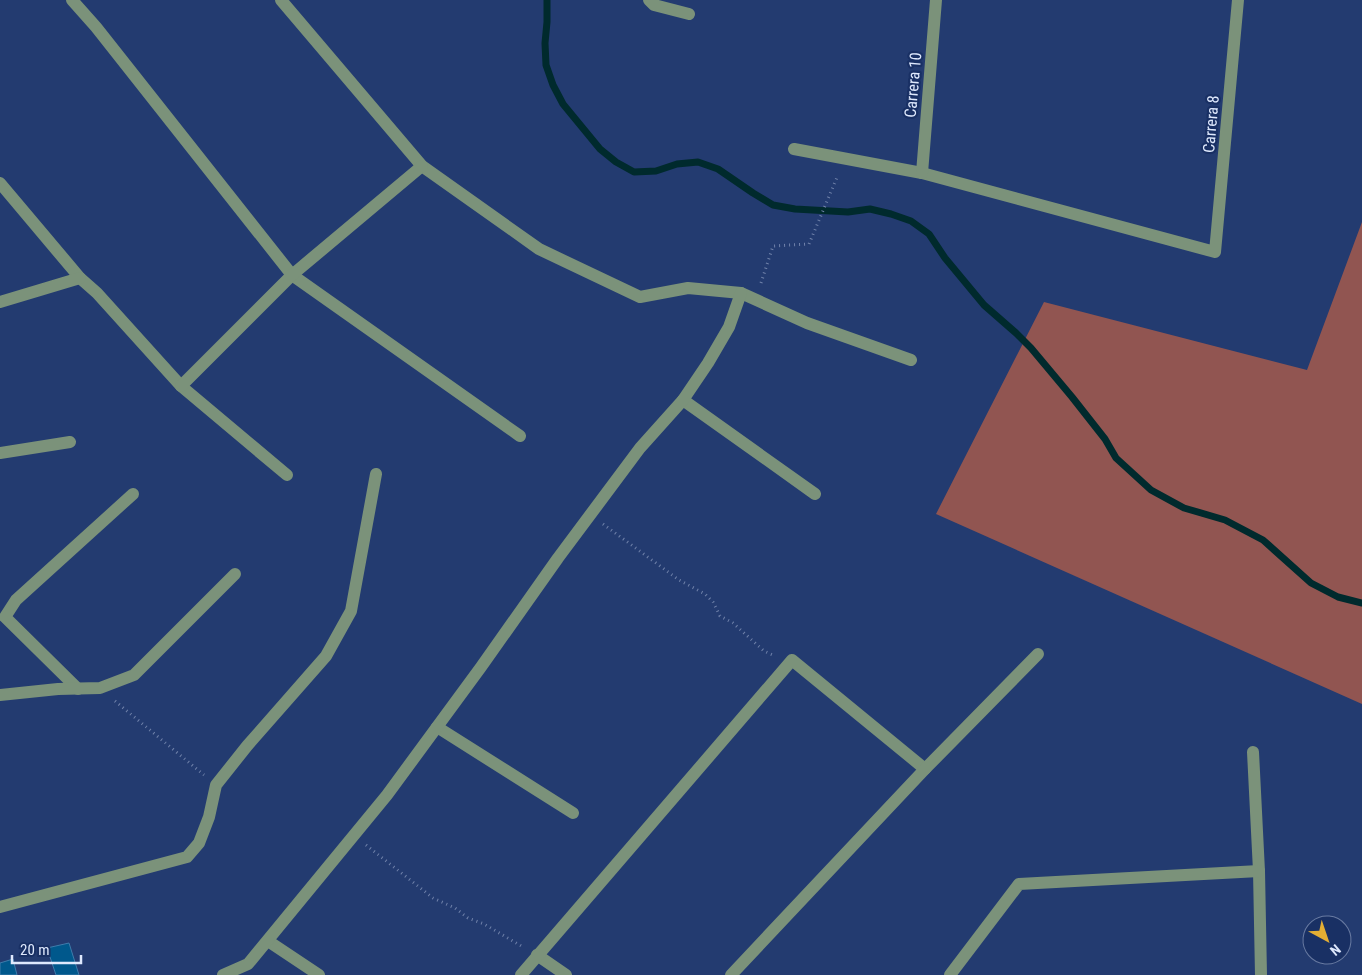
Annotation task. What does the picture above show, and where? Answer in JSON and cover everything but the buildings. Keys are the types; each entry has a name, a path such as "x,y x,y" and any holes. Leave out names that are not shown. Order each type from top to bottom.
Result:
{"street":[{"path":"72,0 96,27 292,275 520,436"},
{"path":"281,0 422,166 539,249 640,297 688,288 741,293 807,323 911,360"},
{"path":"649,0 654,5 689,14"},
{"name":"Carrera 10","path":"922,173 936,0"},
{"name":"Carrera 8","path":"922,173 1216,252 1238,0"},
{"path":"794,149 922,173"},
{"path":"181,386 292,275 422,166"},
{"path":"0,183 80,278 181,386 287,475"},
{"path":"0,302 80,278"},
{"path":"223,975 248,964 387,795 640,448 683,400 729,327 741,293"},
{"path":"683,400 816,494"},
{"path":"0,453 70,442"},
{"path":"0,907 187,857 200,843 210,817 216,785 247,746 326,656 351,611 376,474"},
{"path":"78,689 5,617 16,600 133,494"},
{"path":"0,695 58,689 100,688 134,675 235,574"},
{"path":"731,975 925,769 1038,654"},
{"path":"520,975 792,660 925,769"},
{"path":"438,726 573,813"},
{"path":"1252,752 1259,871 1261,975"},
{"path":"950,975 1019,884 1259,871"},
{"path":"268,941 319,975"},
{"path":"537,955 566,975"}],"path":[{"path":"755,299 773,246 809,244 830,194"},
{"path":"591,515 680,580 705,594 713,602 720,616 733,623 764,651 779,658 792,660"},
{"path":"100,688 216,785"},
{"path":"354,835 433,898 455,908 468,918 484,924 537,955"}],"shaded area":[{"path":"1362,222 1362,704 936,514 1044,302 1307,370"}],"waterway":[{"path":"547,0 546,65 553,85 563,104 600,149 616,162 634,172 656,171 677,164 698,162 718,169 773,205 795,209 848,212 870,209 911,221 929,234 945,258 984,305 1031,348 1105,439 1116,458 1151,490 1184,508 1225,520 1263,540 1311,583 1338,597 1362,603"}]}
